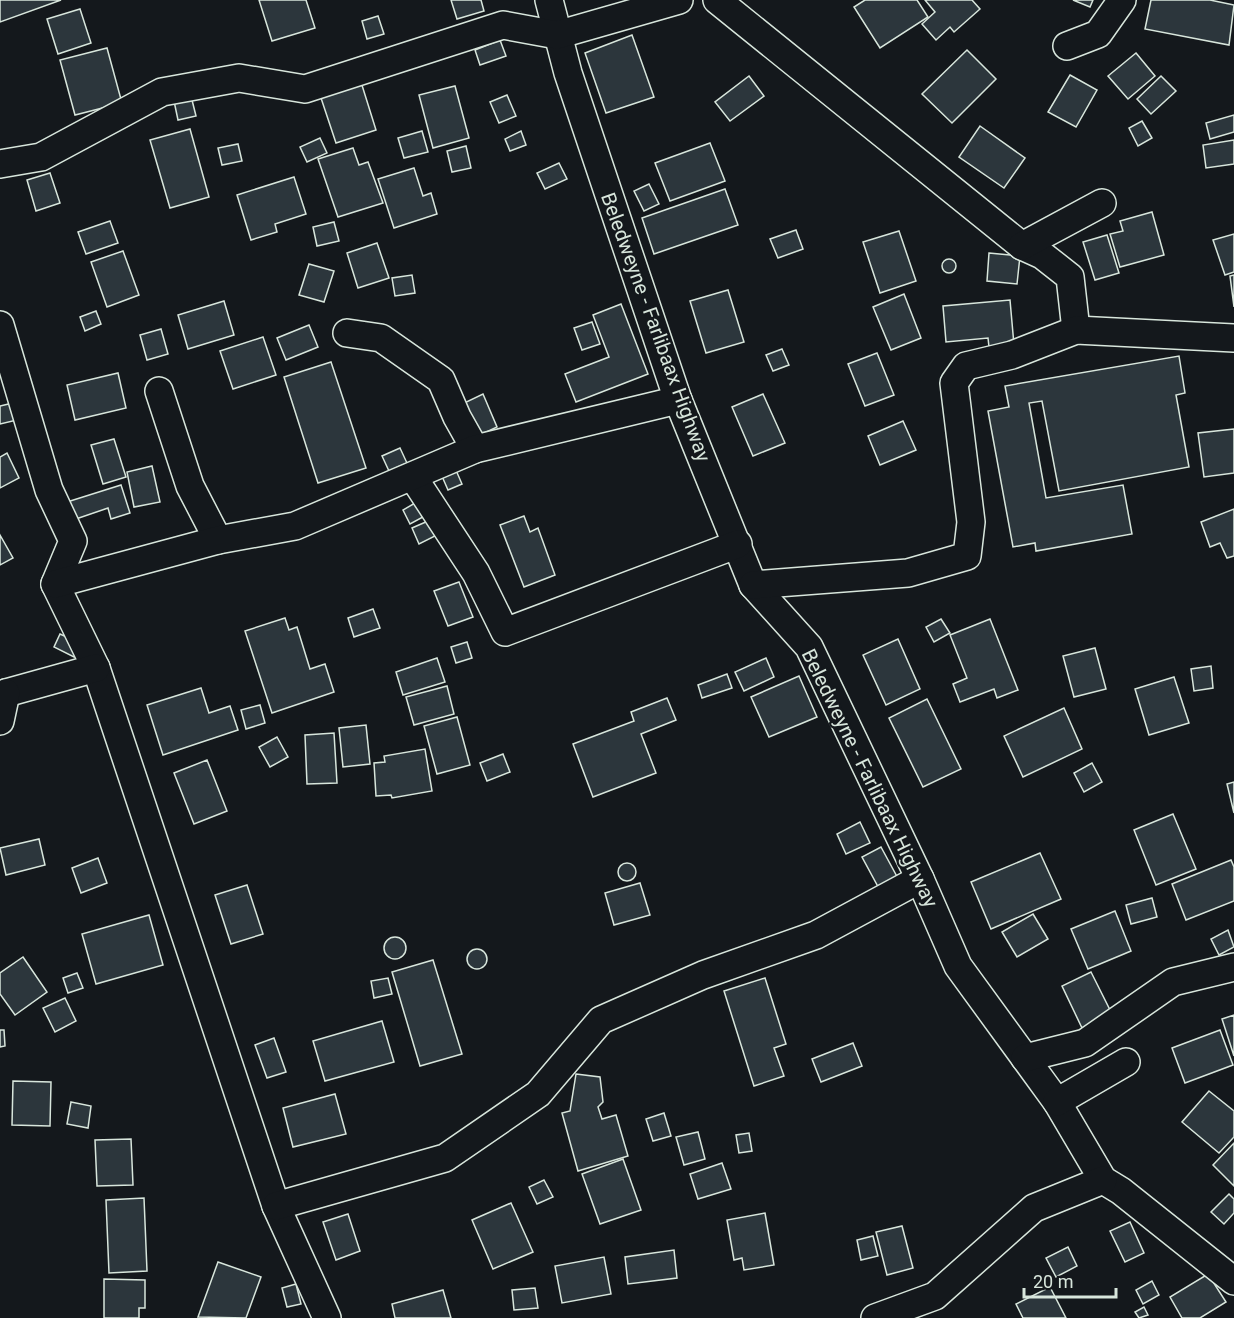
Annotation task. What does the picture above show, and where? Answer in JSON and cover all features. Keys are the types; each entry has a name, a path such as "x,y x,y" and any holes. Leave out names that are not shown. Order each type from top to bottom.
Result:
{"street":[{"name":"Beledweyne - Farlibaax Highway","path":"549,0 557,35 678,400 753,585 809,647 920,879 958,966 1057,1102 1103,1180 1121,1191 1234,1281"},
{"path":"0,164 41,157 162,92 239,78 305,89 502,25 557,35 679,0"},
{"path":"717,0 1022,246 1042,255 1070,277 1076,330"},
{"path":"1067,46 1098,34 1122,0"},
{"path":"1022,246 1102,203"},
{"path":"0,325 49,490 73,541 55,584 96,668 276,1206 327,1318"},
{"path":"753,585 908,573 967,556 971,522 954,383 966,366 1012,355 1076,330 1234,338"},
{"path":"347,333 381,338 441,380 457,417 475,449"},
{"path":"159,391 190,486 218,540"},
{"path":"55,584 218,540 295,526 475,449 678,400"},
{"path":"413,477 476,573 505,632 738,544"},
{"path":"0,721 3,690 96,668"},
{"path":"276,1206 445,1158 538,1094 601,1020 703,975 816,935 920,879"},
{"path":"1025,1058 1085,1043 1173,982 1234,967"},
{"path":"1057,1102 1126,1062"},
{"path":"875,1318 935,1296 1034,1208 1103,1180"}],"building":[{"path":"0,0 61,0 0,22"},
{"path":"259,0 306,0 315,28 272,41"},
{"path":"451,0 481,0 484,11 457,19"},
{"path":"865,0 917,0 928,17 880,48 854,7"},
{"path":"925,0 972,0 980,9 954,32 950,27 936,40 922,24 935,12"},
{"path":"1073,0 1093,0 1090,7"},
{"path":"1151,0 1210,0 1234,5 1229,45 1145,29"},
{"path":"80,9 91,43 58,54 47,19"},
{"path":"378,16 384,34 367,39 362,21"},
{"path":"632,35 654,97 606,113 585,53"},
{"path":"500,40 506,56 480,65 475,50"},
{"path":"107,48 122,103 75,115 60,60"},
{"path":"967,50 996,79 952,123 922,94"},
{"path":"1136,53 1155,76 1128,99 1108,76"},
{"path":"1070,75 1097,90 1076,127 1048,112"},
{"path":"749,76 764,96 730,121 715,102"},
{"path":"1161,76 1176,91 1151,114 1137,99"},
{"path":"361,82 376,130 336,143 320,95"},
{"path":"455,86 469,138 433,148 419,95"},
{"path":"507,95 516,116 499,123 490,102"},
{"path":"191,96 196,116 178,120 174,101"},
{"path":"1234,115 1234,132 1210,139 1206,123"},
{"path":"1142,121 1152,138 1138,146 1129,128"},
{"path":"980,126 1025,158 1004,188 959,157"},
{"path":"190,129 209,197 170,208 150,140"},
{"path":"422,131 428,152 404,158 398,138"},
{"path":"521,131 526,145 510,151 505,139"},
{"path":"320,138 327,153 307,162 300,147"},
{"path":"1234,140 1234,164 1206,168 1203,145"},
{"path":"710,143 725,181 670,201 655,163"},
{"path":"238,144 242,161 222,165 218,148"},
{"path":"466,146 471,168 452,172 447,151"},
{"path":"353,148 359,165 368,162 383,203 338,217 318,159"},
{"path":"559,163 567,179 545,189 537,173"},
{"path":"414,168 423,196 431,193 437,214 394,228 378,179"},
{"path":"50,173 60,203 36,211 27,180"},
{"path":"294,177 306,214 275,224 277,232 251,240 237,195"},
{"path":"649,184 659,204 644,211 634,191"},
{"path":"725,189 738,225 654,254 642,218"},
{"path":"1152,212 1164,255 1120,267 1110,234 1123,231 1120,221"},
{"path":"110,221 118,243 86,254 78,232"},
{"path":"334,222 339,241 317,246 313,227"},
{"path":"796,230 803,249 778,258 770,239"},
{"path":"899,231 916,281 880,293 863,242"},
{"path":"1234,234 1234,272 1225,275 1213,240"},
{"path":"1107,235 1119,273 1095,280 1083,242"},
{"path":"377,243 389,278 358,288 347,253"},
{"path":"123,251 139,295 107,307 91,262"},
{"path":"989,253 1020,256 1017,284 987,281"},
{"path":"949,259 954,261 956,266 954,271 949,273 944,271 942,266 944,261"},
{"path":"309,264 334,271 324,302 299,295"},
{"path":"412,275 415,293 395,296 392,278"},
{"path":"1234,275 1234,307 1230,276"},
{"path":"728,290 744,342 706,353 690,301"},
{"path":"904,294 921,338 891,350 873,307"},
{"path":"1010,300 1014,345 989,347 988,338 946,342 943,306"},
{"path":"224,301 234,335 188,349 178,315"},
{"path":"621,304 648,374 576,402 565,374 609,357 593,315"},
{"path":"96,311 101,324 85,331 80,317"},
{"path":"592,322 600,344 582,350 574,328"},
{"path":"309,325 318,347 286,360 277,338"},
{"path":"161,329 168,354 147,360 140,335"},
{"path":"263,337 276,375 233,389 220,351"},
{"path":"782,349 789,365 773,371 766,355"},
{"path":"877,353 894,395 865,406 848,364"},
{"path":"1179,356 1185,393 1176,395 1189,467 1059,491 1042,401 1029,403 1046,498 1123,485 1132,534 1036,551 1035,543 1013,547 988,411 1009,407 1005,386"},
{"path":"331,362 366,468 318,483 284,377"},
{"path":"118,373 126,408 75,420 67,385"},
{"path":"483,394 497,427 474,438 460,405"},
{"path":"763,394 785,443 753,456 732,407"},
{"path":"13,403 17,420 0,424 0,406"},
{"path":"903,421 916,450 880,465 868,436"},
{"path":"1234,429 1234,473 1204,477 1198,433"},
{"path":"114,439 126,477 103,484 91,445"},
{"path":"400,448 407,463 389,471 382,456"},
{"path":"7,453 19,478 0,488 0,457"},
{"path":"152,466 160,502 134,507 127,472"},
{"path":"455,468 462,484 448,490 441,474"},
{"path":"121,485 130,513 111,519 108,508 73,520 67,502"},
{"path":"415,503 423,517 410,524 403,510"},
{"path":"1234,509 1234,556 1227,558 1220,543 1210,547 1201,522"},
{"path":"524,516 530,532 538,528 555,575 524,587 500,525"},
{"path":"428,521 435,536 419,544 412,528"},
{"path":"0,535 13,558 0,565"},
{"path":"459,582 473,617 448,626 434,591"},
{"path":"373,609 380,628 354,637 348,618"},
{"path":"285,618 289,630 297,627 310,669 325,664 334,692 272,713 245,631"},
{"path":"941,619 950,633 934,642 926,627"},
{"path":"990,619 1018,690 997,698 994,689 960,702 953,684 967,678 950,635"},
{"path":"60,634 80,643 74,657 54,647"},
{"path":"898,639 920,689 886,705 863,655"},
{"path":"467,642 472,658 456,663 451,647"},
{"path":"1095,648 1106,689 1074,697 1063,656"},
{"path":"437,658 445,682 403,695 396,672"},
{"path":"766,658 774,677 744,691 735,672"},
{"path":"1211,666 1213,688 1194,691 1191,669"},
{"path":"727,674 732,688 702,698 698,685"},
{"path":"799,676 817,717 769,737 751,697"},
{"path":"1174,677 1189,723 1149,735 1135,689"},
{"path":"447,686 454,714 414,725 406,697"},
{"path":"201,688 209,713 230,706 238,730 163,755 147,705"},
{"path":"667,698 676,720 641,734 656,773 593,797 573,744 634,721 631,712"},
{"path":"927,699 961,769 923,787 889,718"},
{"path":"260,705 265,723 246,729 241,710"},
{"path":"1064,708 1082,749 1023,777 1004,736"},
{"path":"457,717 470,765 437,774 424,726"},
{"path":"366,725 370,764 343,767 339,728"},
{"path":"334,733 337,783 307,784 305,735"},
{"path":"277,737 288,757 270,767 259,747"},
{"path":"425,749 432,791 392,798 391,795 376,796 374,763 385,762 384,756"},
{"path":"503,754 510,772 487,781 480,763"},
{"path":"207,760 227,811 194,824 174,773"},
{"path":"1092,763 1102,782 1084,792 1074,773"},
{"path":"1234,782 1234,813 1227,784"},
{"path":"1173,814 1196,869 1156,885 1134,830"},
{"path":"860,822 870,843 846,854 837,834"},
{"path":"39,839 45,865 6,875 0,848"},
{"path":"881,847 901,884 882,894 862,857"},
{"path":"1040,853 1061,899 991,929 971,882"},
{"path":"98,858 107,883 81,893 72,868"},
{"path":"1231,860 1234,867 1234,901 1186,920 1172,884"},
{"path":"627,863 633,866 636,872 633,878 627,881 621,878 618,872 621,866"},
{"path":"640,883 650,915 614,925 605,893"},
{"path":"247,885 263,934 231,944 215,895"},
{"path":"1152,898 1157,917 1131,924 1126,905"},
{"path":"1115,911 1131,951 1088,969 1071,929"},
{"path":"1033,914 1048,939 1017,957 1002,932"},
{"path":"149,915 163,965 96,984 82,934"},
{"path":"1228,930 1234,947 1219,955 1211,939"},
{"path":"395,937 403,940 406,948 403,956 395,959 387,956 384,948 387,940"},
{"path":"477,949 484,952 487,959 484,966 477,969 470,966 467,959 470,952"},
{"path":"23,957 47,992 15,1015 0,994 0,973"},
{"path":"433,960 462,1054 420,1066 392,972"},
{"path":"1091,972 1112,1014 1082,1028 1062,986"},
{"path":"77,973 83,988 68,993 63,978"},
{"path":"388,978 392,994 374,998 371,981"},
{"path":"765,978 786,1044 774,1048 784,1076 754,1086 724,991"},
{"path":"65,998 76,1021 55,1032 43,1008"},
{"path":"1234,1015 1234,1056 1222,1019"},
{"path":"382,1021 394,1062 325,1081 313,1041"},
{"path":"0,1030 4,1030 5,1046 0,1047"},
{"path":"1220,1030 1233,1065 1185,1083 1172,1048"},
{"path":"274,1038 286,1072 267,1078 255,1045"},
{"path":"853,1043 862,1066 821,1082 812,1059"},
{"path":"576,1074 600,1077 603,1102 598,1107 602,1119 616,1115 628,1156 578,1171 562,1113 570,1111"},
{"path":"13,1081 51,1082 50,1126 12,1125"},
{"path":"1209,1091 1234,1111 1234,1137 1219,1153 1182,1122"},
{"path":"335,1094 346,1134 293,1147 283,1108"},
{"path":"71,1102 91,1106 88,1128 67,1124"},
{"path":"664,1113 671,1136 653,1141 646,1119"},
{"path":"698,1132 705,1159 684,1165 676,1137"},
{"path":"749,1133 752,1151 739,1153 736,1135"},
{"path":"131,1139 133,1185 97,1186 95,1140"},
{"path":"1234,1143 1234,1186 1213,1165"},
{"path":"623,1159 641,1210 600,1224 582,1174"},
{"path":"722,1163 731,1189 698,1199 690,1174"},
{"path":"544,1180 553,1197 537,1204 529,1187"},
{"path":"1229,1194 1234,1199 1234,1213 1224,1224 1211,1212"},
{"path":"144,1198 147,1271 109,1273 106,1200"},
{"path":"511,1203 533,1252 493,1269 472,1220"},
{"path":"765,1213 774,1265 744,1270 742,1258 734,1260 727,1220"},
{"path":"348,1214 360,1251 336,1260 323,1222"},
{"path":"1130,1222 1144,1253 1125,1262 1110,1231"},
{"path":"902,1226 913,1268 887,1275 876,1232"},
{"path":"873,1236 878,1256 861,1260 857,1240"},
{"path":"1068,1247 1077,1266 1056,1277 1046,1258"},
{"path":"674,1250 677,1278 628,1284 625,1257"},
{"path":"604,1257 611,1294 562,1303 555,1266"},
{"path":"218,1262 261,1277 246,1318 198,1317"},
{"path":"1208,1274 1226,1302 1200,1318 1182,1318 1170,1297"},
{"path":"104,1279 145,1280 145,1308 139,1308 139,1318 104,1318"},
{"path":"1152,1281 1159,1295 1143,1304 1136,1290"},
{"path":"296,1284 301,1304 287,1307 282,1288"},
{"path":"1050,1287 1066,1318 1023,1318 1016,1304"},
{"path":"535,1288 538,1308 514,1310 512,1290"},
{"path":"443,1290 451,1318 395,1318 392,1304"},
{"path":"1144,1307 1148,1315 1139,1318 1135,1312"}]}
